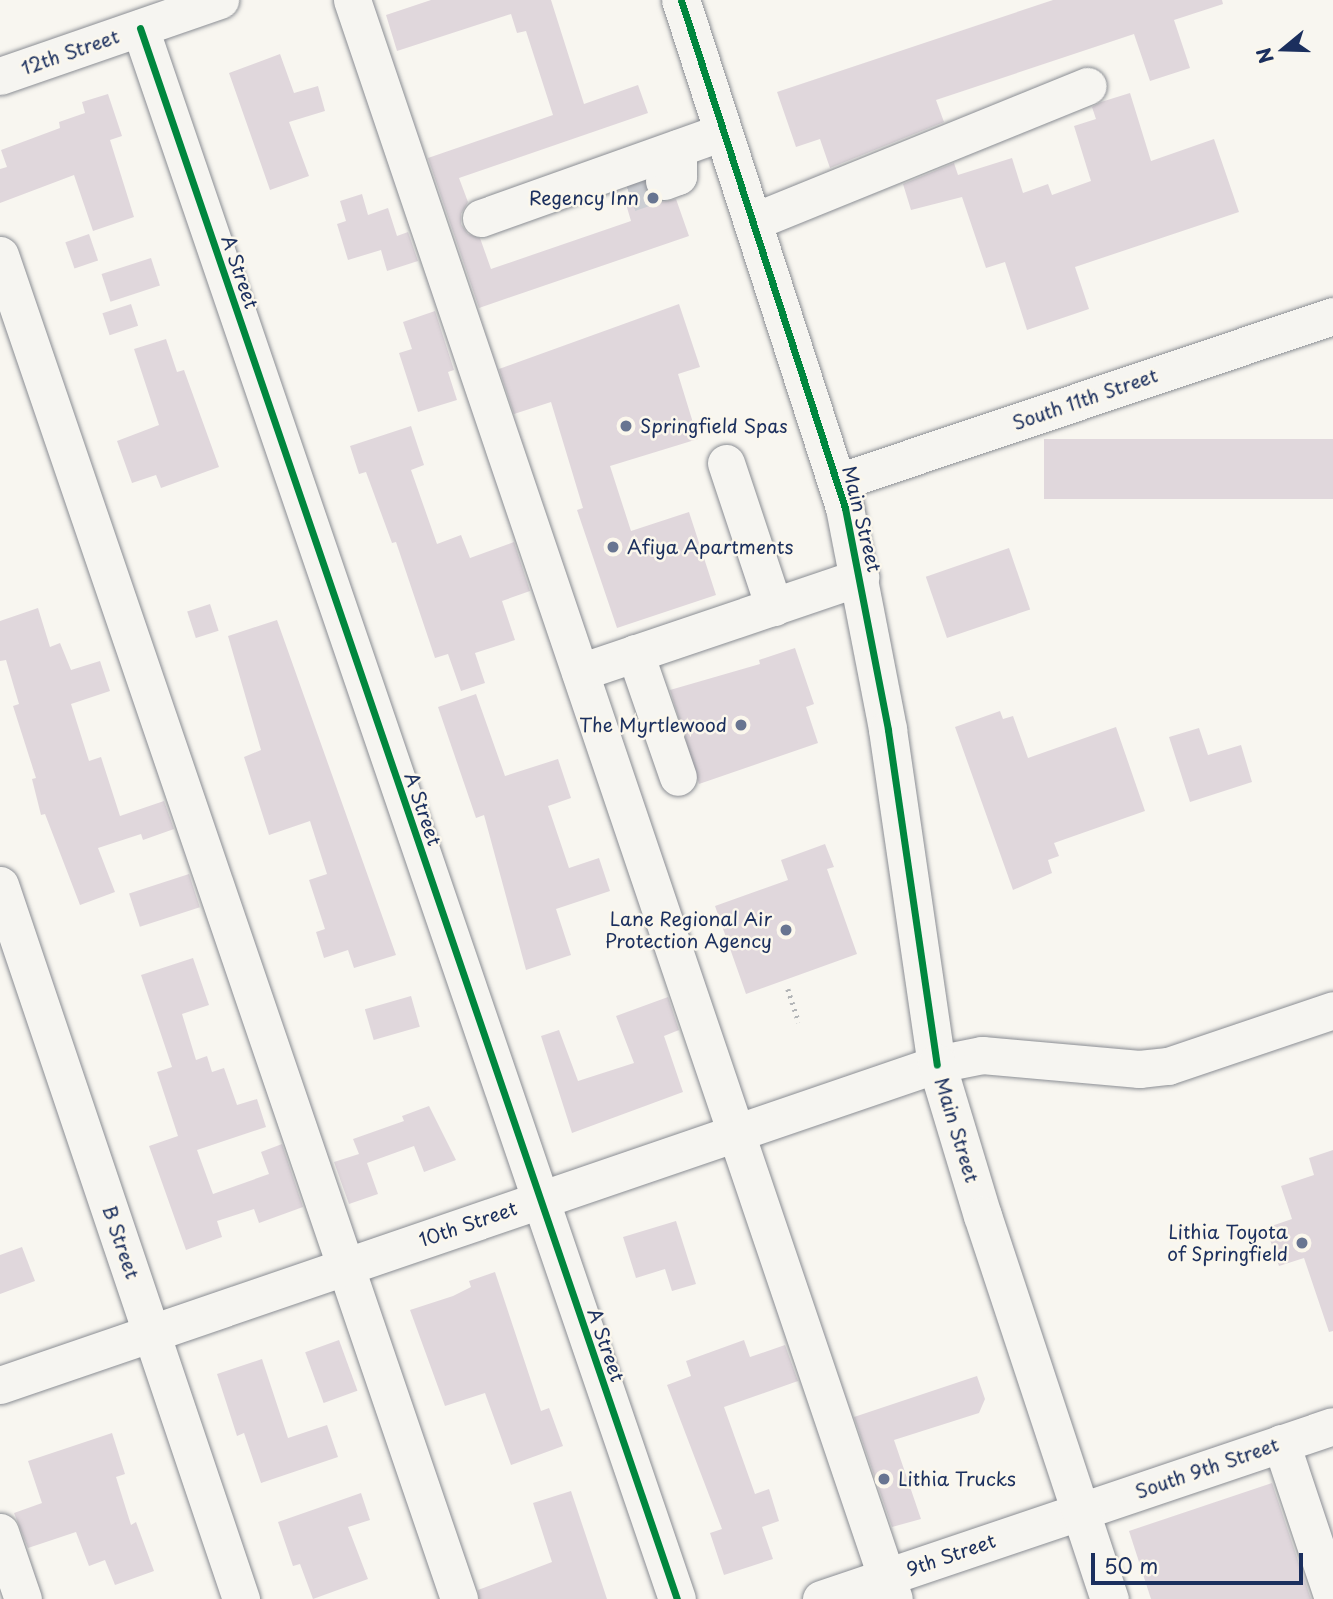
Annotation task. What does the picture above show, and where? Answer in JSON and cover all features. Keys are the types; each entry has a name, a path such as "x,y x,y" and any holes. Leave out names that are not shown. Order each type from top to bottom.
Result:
{"main road":[{"name":"Main Street","path":"681,0 838,482 860,577 888,730 937,1064 982,1216 1110,1599"}],"street":[{"name":"12th Street","path":"0,76 220,0"},
{"path":"352,0 890,1588"},
{"name":"A Street","path":"140,28 677,1599"},
{"path":"755,221 1088,86"},
{"path":"481,218 592,179 671,165 723,132"},
{"path":"592,179 614,198 629,193"},
{"path":"0,255 459,1599"},
{"name":"South 11th Street","path":"838,482 1333,316"},
{"path":"726,463 774,607"},
{"path":"580,672 860,577"},
{"path":"635,653 678,777"},
{"name":"B Street","path":"0,885 241,1599"},
{"name":"10th Street","path":"0,1385 937,1064 982,1055 1139,1069 1168,1066 1333,1010"},
{"name":"South 9th Street","path":"1082,1511 1333,1426"},
{"path":"1281,1443 1333,1598"},
{"name":"9th Street","path":"821,1599 890,1588 1082,1511"},
{"path":"0,1532 23,1599"}],"path":[{"path":"788,989 799,1022"}],"building":[{"name":"Regency Inn","path":"431,0 551,0 584,104 638,85 648,113 459,178 468,202 461,214 461,224 468,234 480,238 491,269 631,221 626,204 632,202 628,188 644,182 651,197 661,202 676,199 689,236 479,308 428,158 553,115 526,31 517,33 511,14 397,51 386,15"},
{"path":"1053,0 1222,0 1223,4 1174,20 1190,68 1150,81 1134,34 936,100 944,122 830,168 820,139 796,147 777,92"},
{"path":"280,54 294,93 318,86 325,111 289,122 309,176 270,190 229,73"},
{"path":"1130,93 1151,161 1214,139 1239,212 1075,267 1089,309 1027,330 1005,262 986,268 962,197 911,210 903,184 954,163 958,175 1012,158 1023,193 1048,184 1052,195 1091,181 1074,126 1096,119 1092,107"},
{"path":"108,94 122,136 110,140 134,217 93,231 74,175 0,203 0,169 7,167 1,150 60,128 59,122 85,113 82,102"},
{"path":"362,194 368,215 388,208 397,236 408,232 418,261 387,271 381,250 348,260 337,224 346,221 340,201"},
{"path":"89,234 98,260 74,269 65,242"},
{"path":"151,258 160,286 111,302 102,274"},
{"path":"131,304 138,326 110,335 102,313"},
{"path":"679,304 700,367 678,374 698,439 610,466 631,531 689,512 716,595 617,628 577,510 583,508 551,402 514,414 499,369"},
{"path":"435,311 454,370 448,372 457,400 418,412 399,353 412,349 403,322"},
{"path":"166,339 177,372 184,370 219,467 161,488 156,475 132,483 117,441 159,425 134,349"},
{"path":"411,426 424,465 411,470 437,544 461,535 470,558 514,542 530,591 502,601 515,640 475,653 485,683 461,691 448,654 435,658 396,542 392,543 366,472 359,474 350,446"},
{"path":"1044,439 1333,439 1333,499 1044,499"},
{"path":"1009,548 1030,609 947,638 926,577"},
{"path":"210,604 219,631 196,638 187,611"},
{"path":"38,608 50,647 60,643 71,670 100,661 110,691 71,704 89,761 101,757 120,816 164,801 174,829 143,840 141,834 98,848 115,892 80,905 45,814 41,815 32,779 36,778 13,706 19,704 6,660 0,661 0,621"},
{"path":"277,620 396,955 354,968 348,950 324,958 316,932 325,929 309,880 327,874 310,821 269,835 244,757 261,750 228,636"},
{"name":"The Myrtlewood","path":"795,648 814,704 806,707 818,743 699,784 670,690 760,664 759,660"},
{"path":"476,694 505,776 558,759 571,798 548,806 569,868 599,858 610,891 556,909 571,955 526,970 484,815 476,818 438,707"},
{"path":"1000,711 1003,719 1013,716 1028,758 1116,727 1145,811 1054,843 1059,856 1048,860 1052,873 1013,890 955,727"},
{"path":"1199,728 1208,755 1241,745 1252,782 1190,802 1169,737"},
{"name":"Lane Regional Air Protection Agency","path":"825,844 834,867 827,869 857,954 746,994 715,906 788,880 781,860"},
{"path":"189,874 200,907 140,927 129,893"},
{"path":"193,958 209,1005 182,1014 196,1060 207,1056 212,1072 224,1068 237,1105 257,1099 266,1127 197,1150 213,1194 269,1174 261,1152 282,1144 303,1207 259,1223 254,1209 217,1221 222,1237 186,1250 149,1146 178,1136 157,1072 172,1067 141,975"},
{"path":"411,996 420,1027 374,1040 365,1009"},
{"path":"668,997 679,1030 664,1036 683,1092 572,1133 541,1036 559,1030 578,1081 634,1063 616,1016"},
{"path":"429,1106 456,1160 424,1172 414,1146 367,1163 378,1194 349,1204 334,1162 359,1154 353,1139 404,1121 402,1116"},
{"name":"Lithia Toyota of Springfield","path":"1333,1150 1333,1331 1329,1332 1304,1258 1279,1266 1266,1228 1292,1219 1281,1186 1314,1175 1309,1158"},
{"path":"676,1221 696,1284 672,1291 665,1269 636,1278 623,1237"},
{"path":"22,1247 35,1281 0,1294 0,1255"},
{"path":"495,1272 541,1411 549,1408 563,1446 511,1465 485,1393 445,1406 410,1310 453,1296 471,1287 469,1281"},
{"path":"339,1340 357,1391 324,1403 305,1352"},
{"path":"744,1340 750,1357 785,1345 798,1381 724,1407 755,1494 769,1489 779,1521 762,1527 773,1559 724,1575 710,1533 722,1529 667,1385 691,1376 686,1361"},
{"path":"262,1359 288,1438 327,1425 338,1457 261,1483 244,1433 237,1436 217,1374"},
{"name":"Lithia Trucks","path":"977,1376 985,1399 979,1413 894,1440 921,1519 892,1527 854,1417"},
{"path":"112,1433 125,1474 116,1477 131,1525 136,1522 154,1571 115,1585 105,1560 89,1566 76,1532 28,1548 14,1513 42,1503 28,1461"},
{"path":"1272,1483 1311,1599 1151,1599 1129,1531"},
{"path":"571,1491 607,1599 479,1599 478,1590 552,1562 533,1503"},
{"path":"361,1493 370,1520 348,1527 368,1579 313,1599 300,1564 293,1566 278,1522"}],"tunnel":[{"path":"629,193 664,181"}],"cycle path":[{"path":"681,0 845,508 888,730 937,1064"},
{"path":"140,28 677,1599"}],"place":[{"name":"Regency Inn","path":"653,198"},
{"name":"Springfield Spas","path":"626,426"},
{"name":"Afiya Apartments","path":"613,547"},
{"name":"The Myrtlewood","path":"741,725"},
{"name":"Lane Regional Air Protection Agency","path":"786,930"},
{"name":"Lithia Toyota of Springfield","path":"1302,1243"},
{"name":"Lithia Trucks","path":"884,1479"}]}
